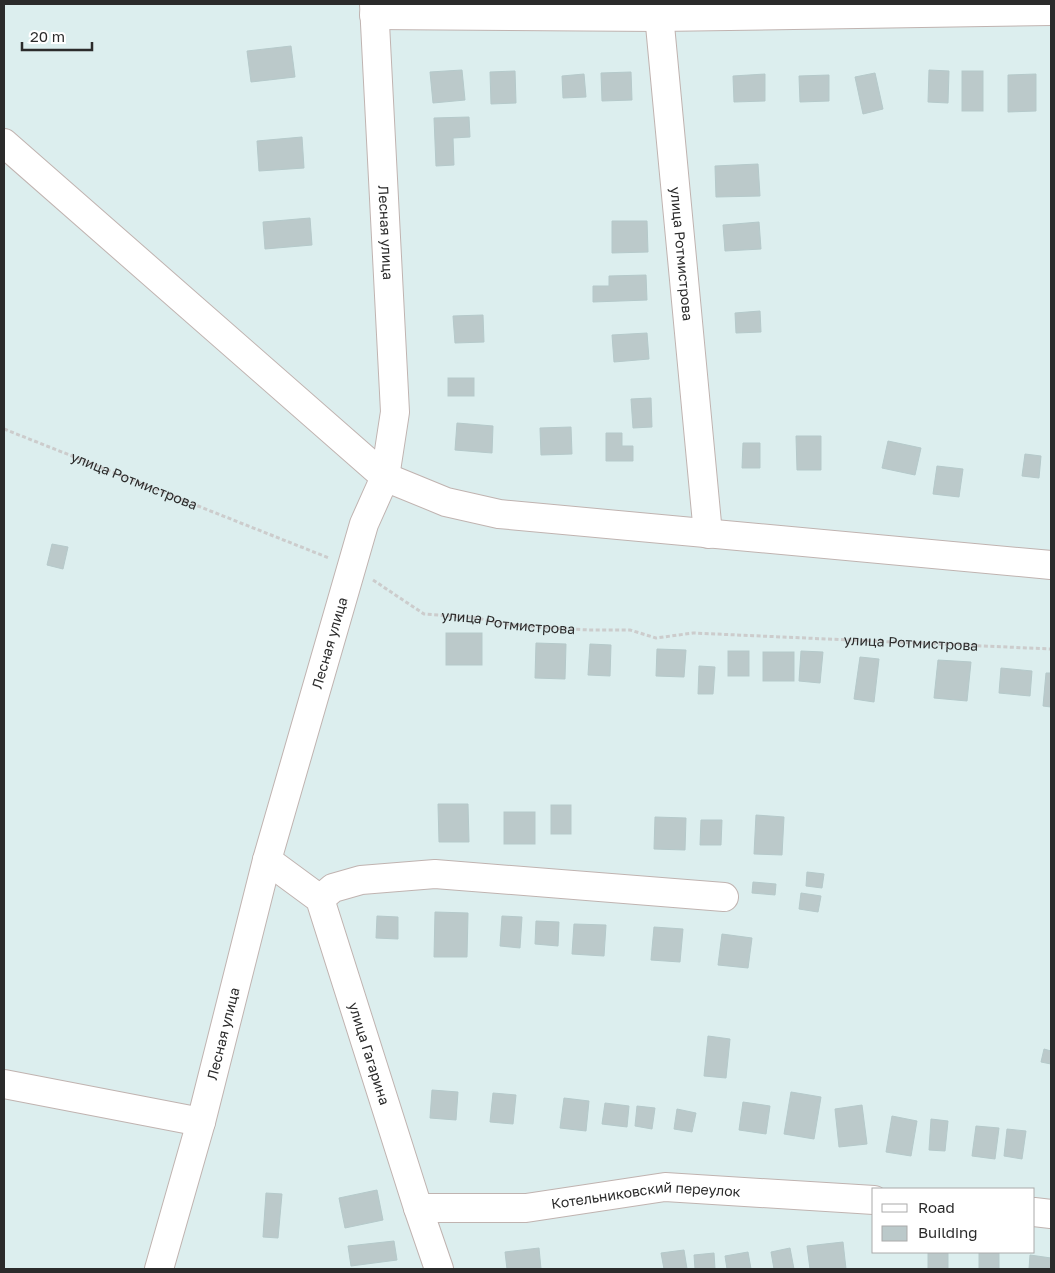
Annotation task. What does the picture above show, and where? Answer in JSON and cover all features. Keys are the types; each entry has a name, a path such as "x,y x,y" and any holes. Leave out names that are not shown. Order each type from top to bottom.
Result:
{"street":[{"path":"374,9 1051,11"},
{"name":"Лесная улица","path":"159,1269 201,1122 267,860 364,524 385,477 395,412 374,9"},
{"name":"улица Ротмистрова","path":"659,10 708,534"},
{"path":"4,143 385,477 446,502 499,514 1051,565"},
{"path":"267,860 320,899 333,888 361,880 435,874 724,897"},
{"name":"улица Гагарина","path":"320,899 439,1269"},
{"path":"4,1084 201,1122"},
{"name":"Котельниковский переулок","path":"418,1208 526,1208 665,1187 872,1200"},
{"path":"1035,1212 1051,1214"}],"path":[{"name":"улица Ротмистрова","path":"4,429 352,567 394,592 424,614 477,618 505,624 589,630 630,630 656,638 693,633 1051,649"}],"building":[{"path":"291,46 295,77 251,82 247,51"},
{"path":"462,70 465,100 433,103 430,72"},
{"path":"929,70 949,71 948,103 928,102"},
{"path":"515,71 516,103 491,104 490,72"},
{"path":"962,71 983,71 983,111 962,111"},
{"path":"631,72 632,100 602,101 601,73"},
{"path":"875,73 883,109 863,114 855,77"},
{"path":"584,74 586,97 563,98 562,76"},
{"path":"765,74 765,101 734,102 733,76"},
{"path":"1036,74 1036,111 1008,112 1008,75"},
{"path":"829,75 829,101 800,102 799,76"},
{"path":"469,117 470,137 453,138 454,165 436,166 434,118"},
{"path":"302,137 304,168 259,171 257,141"},
{"path":"758,164 760,196 716,197 715,166"},
{"path":"310,218 312,245 265,249 263,222"},
{"path":"612,221 647,221 648,252 612,253"},
{"path":"759,222 761,249 725,251 723,225"},
{"path":"646,275 647,300 593,302 593,286 609,286 609,276"},
{"path":"760,311 761,332 736,333 735,313"},
{"path":"483,315 484,342 455,343 453,316"},
{"path":"647,333 649,359 614,362 612,335"},
{"path":"448,378 474,378 474,396 448,396"},
{"path":"651,398 652,427 633,428 631,399"},
{"path":"457,423 493,426 492,453 455,450"},
{"path":"571,427 572,454 541,455 540,428"},
{"path":"606,433 622,433 622,446 633,446 633,461 606,461"},
{"path":"796,436 821,436 821,470 797,470"},
{"path":"888,441 921,448 915,475 882,468"},
{"path":"743,443 760,443 760,468 742,468"},
{"path":"1025,454 1041,456 1039,478 1022,476"},
{"path":"937,466 963,469 959,497 933,494"},
{"path":"52,544 68,547 63,569 47,565"},
{"path":"446,633 482,633 482,665 446,665"},
{"path":"536,643 566,644 565,679 535,678"},
{"path":"590,644 611,645 610,676 588,675"},
{"path":"657,649 686,650 684,677 656,676"},
{"path":"728,651 749,651 749,676 728,676"},
{"path":"801,651 823,652 820,683 799,681"},
{"path":"763,652 794,652 794,681 763,681"},
{"path":"860,657 879,659 874,702 854,699"},
{"path":"938,660 971,662 967,701 934,698"},
{"path":"699,666 715,667 713,694 698,694"},
{"path":"1001,668 1032,671 1030,696 999,693"},
{"path":"1046,673 1051,673 1051,707 1043,706"},
{"path":"438,804 468,804 469,842 439,842"},
{"path":"551,805 571,805 571,834 551,834"},
{"path":"504,812 535,812 535,844 504,844"},
{"path":"756,815 784,817 782,855 754,854"},
{"path":"655,817 686,818 685,850 654,849"},
{"path":"701,820 722,820 721,845 700,845"},
{"path":"807,872 824,874 822,888 806,886"},
{"path":"753,882 776,884 775,895 752,893"},
{"path":"801,893 821,896 818,912 799,909"},
{"path":"435,912 468,913 467,957 434,957"},
{"path":"377,916 398,917 398,939 376,938"},
{"path":"502,916 522,917 520,948 500,946"},
{"path":"536,921 559,922 558,946 535,944"},
{"path":"574,924 606,925 604,956 572,954"},
{"path":"654,927 683,929 680,962 651,960"},
{"path":"722,934 752,938 748,968 718,965"},
{"path":"708,1036 730,1039 726,1078 704,1076"},
{"path":"1044,1049 1051,1051 1051,1064 1041,1062"},
{"path":"432,1090 458,1092 456,1120 430,1118"},
{"path":"791,1092 821,1097 814,1139 784,1134"},
{"path":"493,1093 516,1095 513,1124 490,1122"},
{"path":"564,1098 589,1101 586,1131 560,1128"},
{"path":"743,1102 770,1106 766,1134 739,1130"},
{"path":"605,1103 629,1106 627,1127 602,1124"},
{"path":"862,1105 867,1144 839,1147 835,1109"},
{"path":"637,1106 655,1108 652,1129 635,1126"},
{"path":"677,1109 696,1113 692,1132 674,1129"},
{"path":"892,1116 917,1121 911,1156 886,1152"},
{"path":"931,1119 948,1121 945,1151 929,1150"},
{"path":"976,1126 999,1128 995,1159 972,1156"},
{"path":"1007,1129 1026,1131 1022,1159 1004,1156"},
{"path":"377,1190 383,1220 345,1228 339,1198"},
{"path":"266,1193 282,1194 278,1238 263,1237"},
{"path":"394,1241 397,1260 351,1266 348,1246"},
{"path":"843,1242 846,1269 810,1269 807,1246"},
{"path":"539,1248 541,1269 507,1269 505,1252"},
{"path":"790,1248 794,1269 774,1269 771,1252"},
{"path":"684,1250 687,1269 664,1269 661,1253"},
{"path":"748,1252 751,1269 727,1269 725,1256"},
{"path":"714,1253 715,1269 695,1269 694,1255"},
{"path":"928,1253 948,1253 948,1269 928,1269"},
{"path":"979,1253 999,1253 999,1269 979,1269"},
{"path":"1030,1255 1051,1258 1051,1269 1029,1269"}]}
